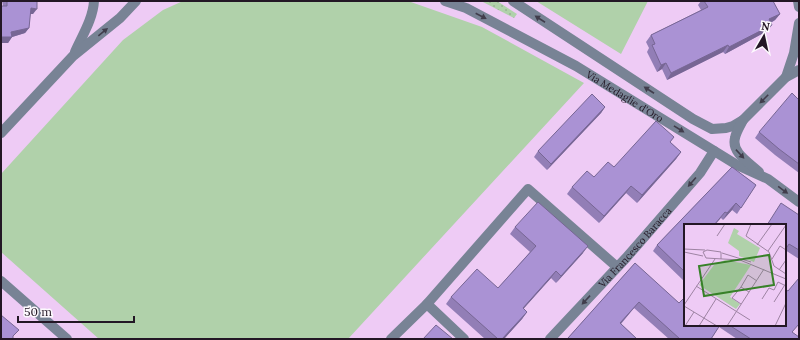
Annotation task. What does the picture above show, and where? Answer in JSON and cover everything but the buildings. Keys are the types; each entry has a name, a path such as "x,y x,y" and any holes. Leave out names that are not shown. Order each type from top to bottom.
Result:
{"street":[{"path":"73,56 88,24 94,7 94,1"},
{"path":"1,133 73,56 120,18 136,1"},
{"name":"Via Medaglie d'Oro","path":"446,1 466,8 576,66 737,165 768,179 799,202"},
{"name":"Via Medaglie d'Oro","path":"513,1 693,119 712,128 733,126 743,120"},
{"path":"798,1 799,7"},
{"path":"786,77 794,53 799,24"},
{"path":"768,179 738,152 735,148 735,137 743,120 786,77 799,70"},
{"name":"Via Francesco Baracca","path":"550,339 617,267 700,173 714,151"},
{"path":"391,339 427,304 528,189 617,267"},
{"path":"1,281 67,339"},
{"path":"427,304 464,339"}],"green space":[{"path":"183,1 408,1 482,27 584,83 348,339 99,339 1,252 1,174 123,40 163,10"},
{"path":"481,1 497,1 517,14 514,18"},
{"path":"536,1 648,1 621,54"}]}
